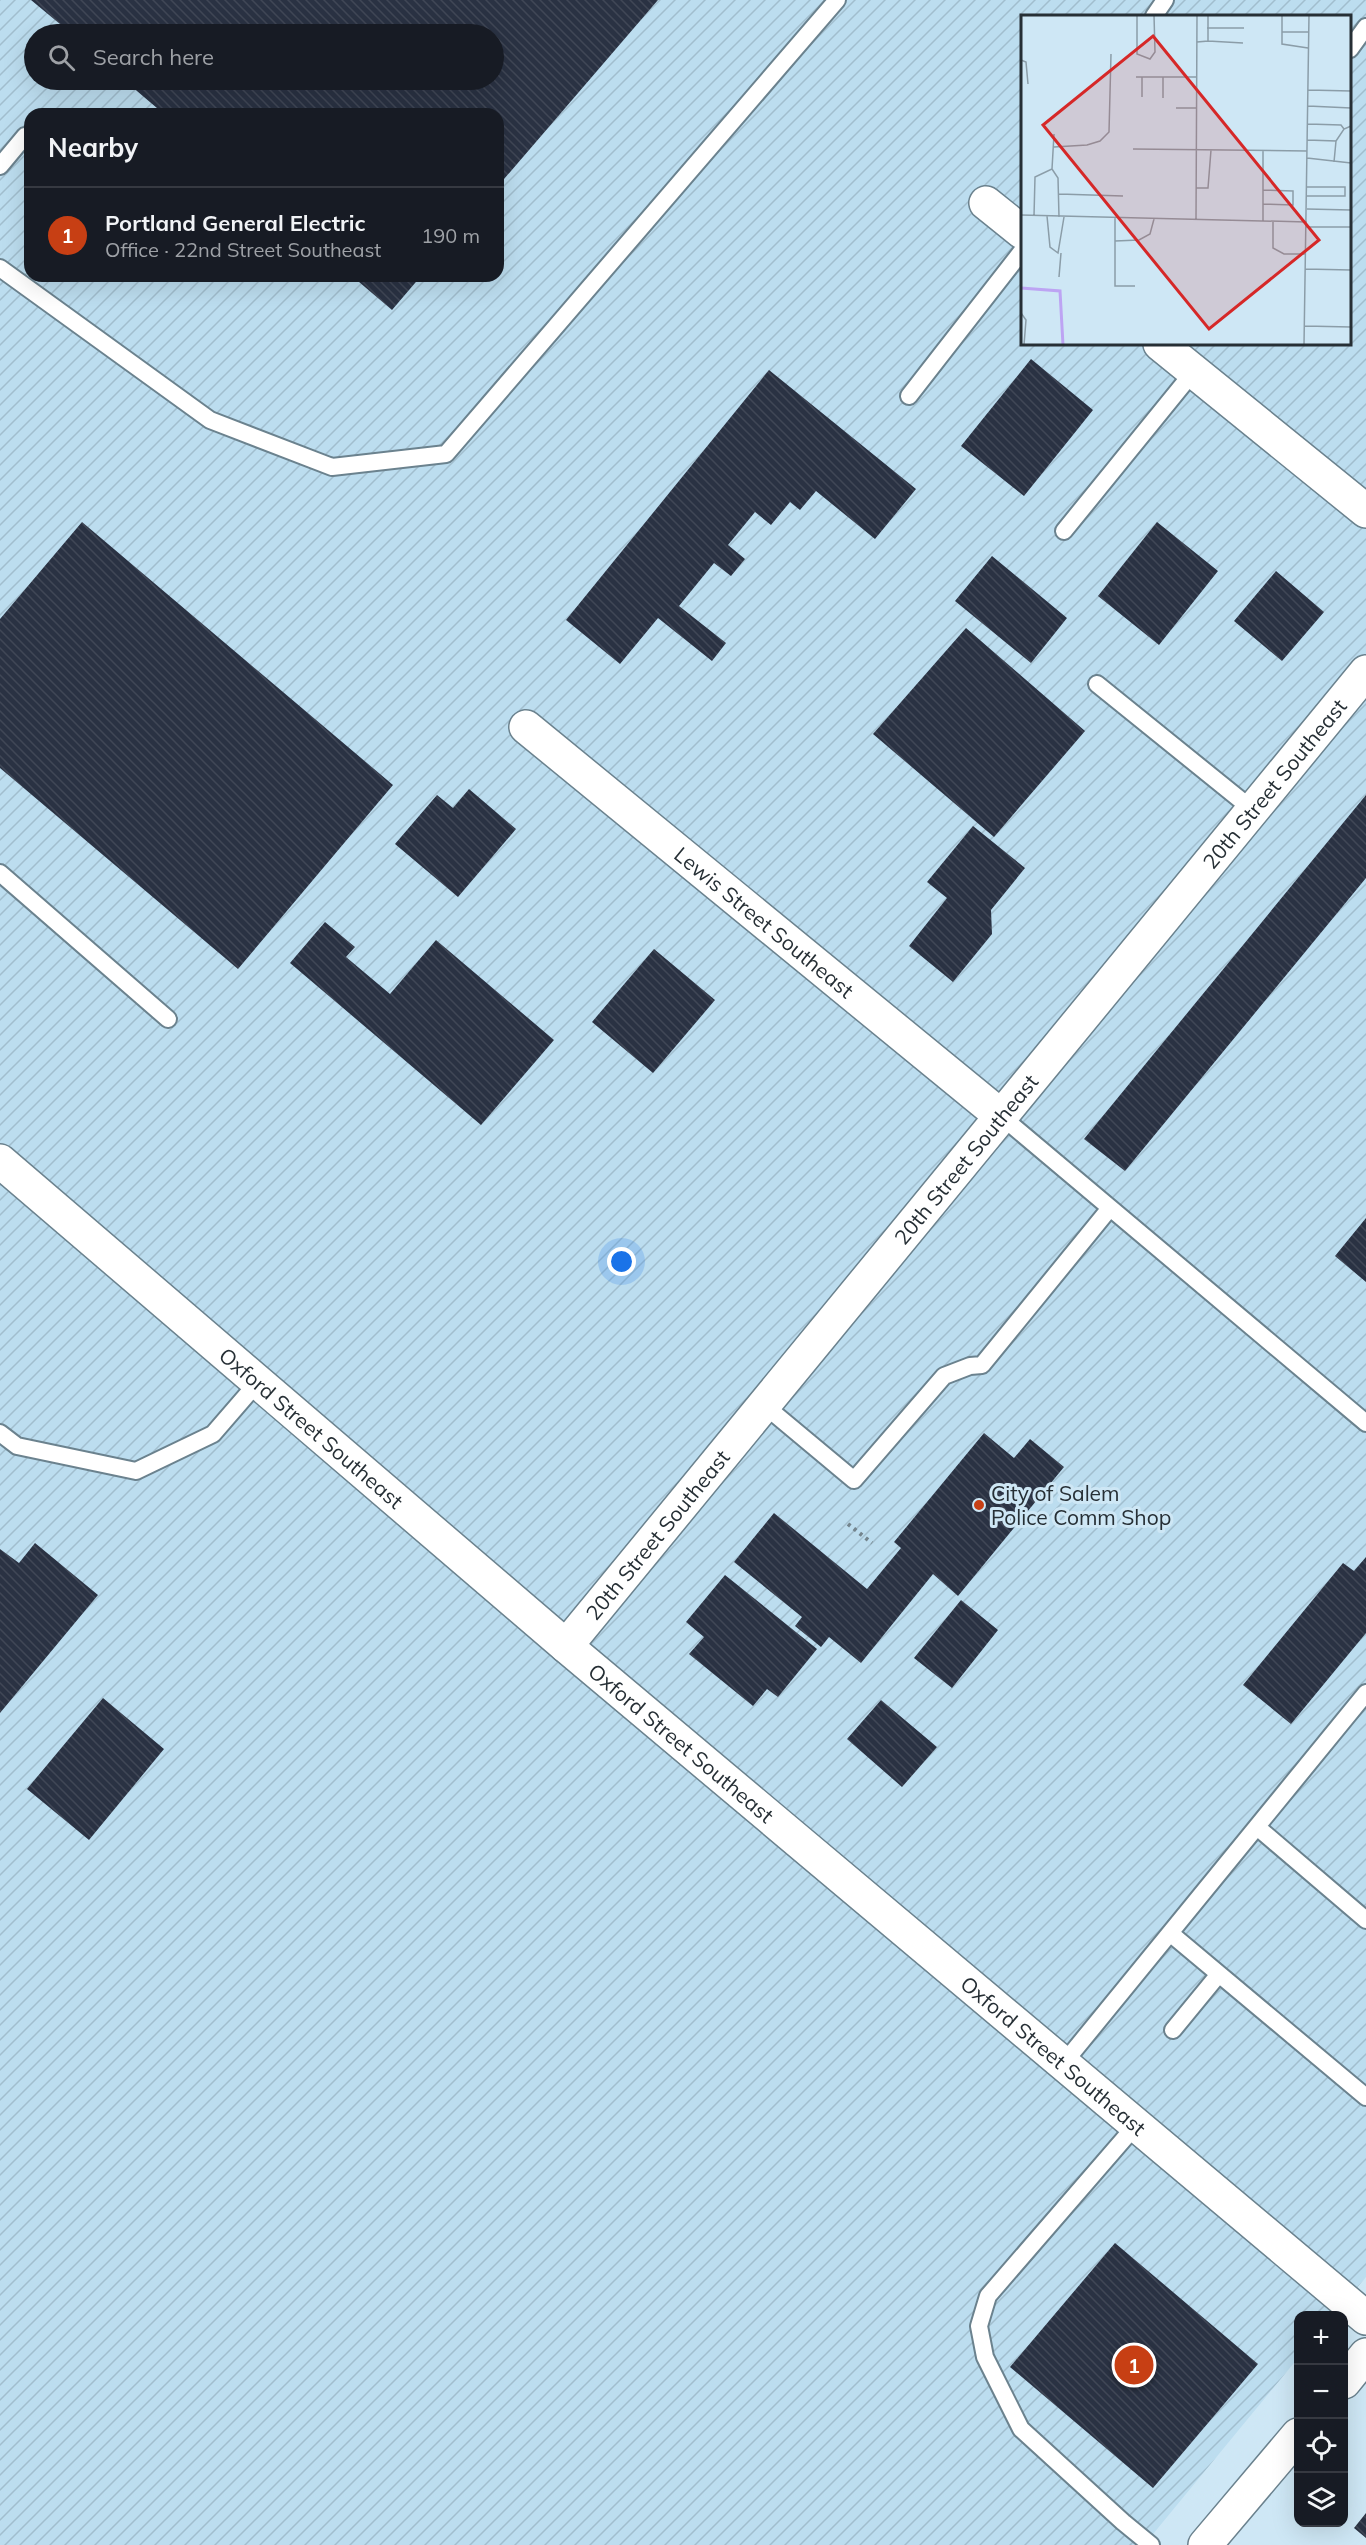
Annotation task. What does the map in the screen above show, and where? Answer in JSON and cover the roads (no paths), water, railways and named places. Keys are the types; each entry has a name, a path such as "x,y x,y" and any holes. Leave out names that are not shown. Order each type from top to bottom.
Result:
{"street":[{"path":"986,203 1021,230"},
{"path":"1161,345 1366,511"},
{"name":"20th Street Southeast","path":"566,1646 1366,672"},
{"name":"Lewis Street Southeast","path":"526,727 1001,1116"},
{"name":"Oxford Street Southeast","path":"0,1161 566,1646 1366,2318"},
{"path":"1205,2545 1294,2441"}],"lane":[{"path":"0,268 210,420 332,467 446,454 837,0"},
{"path":"1155,15 1165,0"},
{"path":"1351,48 1366,27"},
{"path":"0,166 24,137"},
{"path":"909,396 1021,254"},
{"path":"1064,531 1194,371"},
{"path":"1096,684 1253,810"},
{"path":"0,873 168,1019"},
{"path":"1001,1116 1366,1423"},
{"path":"764,1405 854,1480 944,1377 970,1366 982,1365 1110,1208"},
{"path":"0,1433 17,1446 136,1471 213,1434 258,1382"},
{"path":"1063,2064 1366,1694"},
{"path":"1257,1827 1366,1920"},
{"path":"1170,1933 1366,2097"},
{"path":"1173,2030 1219,1974"},
{"path":"1136,2125 988,2296 979,2326 985,2357 1022,2429 1151,2545"}],"place":[{"name":"City of Salem Police Comm Shop","path":"979,1505"},
{"name":"Portland General Electric","path":"1134,2365"}]}
